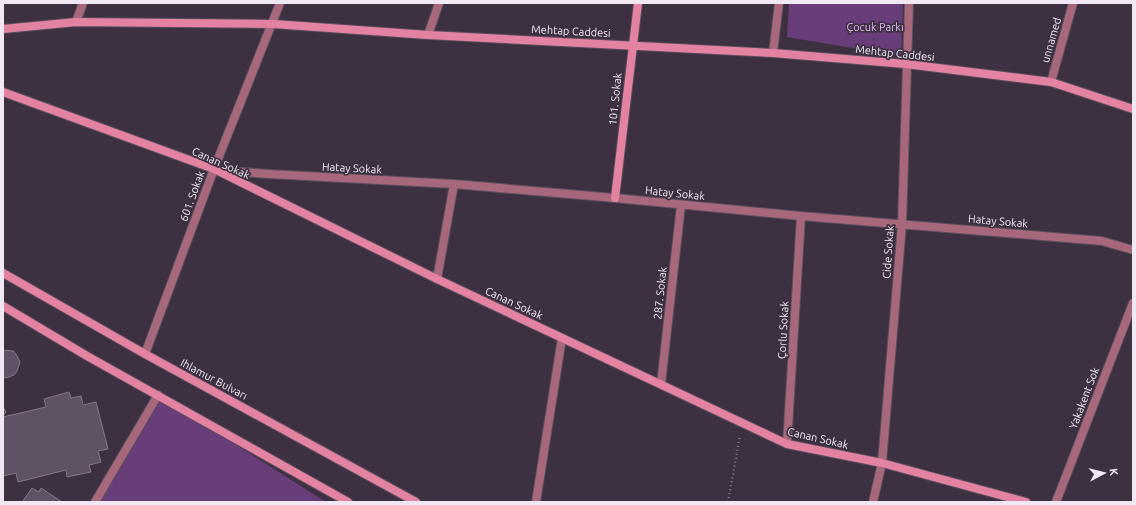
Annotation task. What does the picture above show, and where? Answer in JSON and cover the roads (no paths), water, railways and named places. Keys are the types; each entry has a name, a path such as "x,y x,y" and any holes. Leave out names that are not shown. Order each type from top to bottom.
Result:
{"street":[{"path":"76,22 83,3"},
{"name":"601. Sokak","path":"145,354 214,170 273,24 280,3"},
{"path":"428,35 438,3"},
{"name":"101. Sokak","path":"615,198 638,3"},
{"path":"773,53 779,3"},
{"name":"Cide Sokak","path":"873,502 882,463 902,224 909,3"},
{"name":"unnamed","path":"1051,82 1073,3"},
{"name":"Mehtap Caddesi","path":"3,29 76,22 273,24 428,35 632,44 773,53 906,64 1051,82 1133,109"},
{"name":"Canan Sokak","path":"3,92 214,170 437,279 787,444 882,463 1026,502"},
{"name":"Hatay Sokak","path":"214,170 454,184 615,198 801,216 1102,241 1133,250"},
{"path":"437,279 454,184"},
{"name":"287. Sokak","path":"661,384 681,205"},
{"name":"Çorlu Sokak","path":"787,444 801,216"},
{"name":"Ihlamur Bulvarı","path":"3,273 145,354 416,502"},
{"name":"Yakakent Sok","path":"1056,502 1133,303"},
{"path":"3,306 348,502"},
{"path":"536,502 562,338"},
{"path":"95,502 158,395"}],"park label":[{"name":"Çocuk Parkı","path":"875,27"}]}
